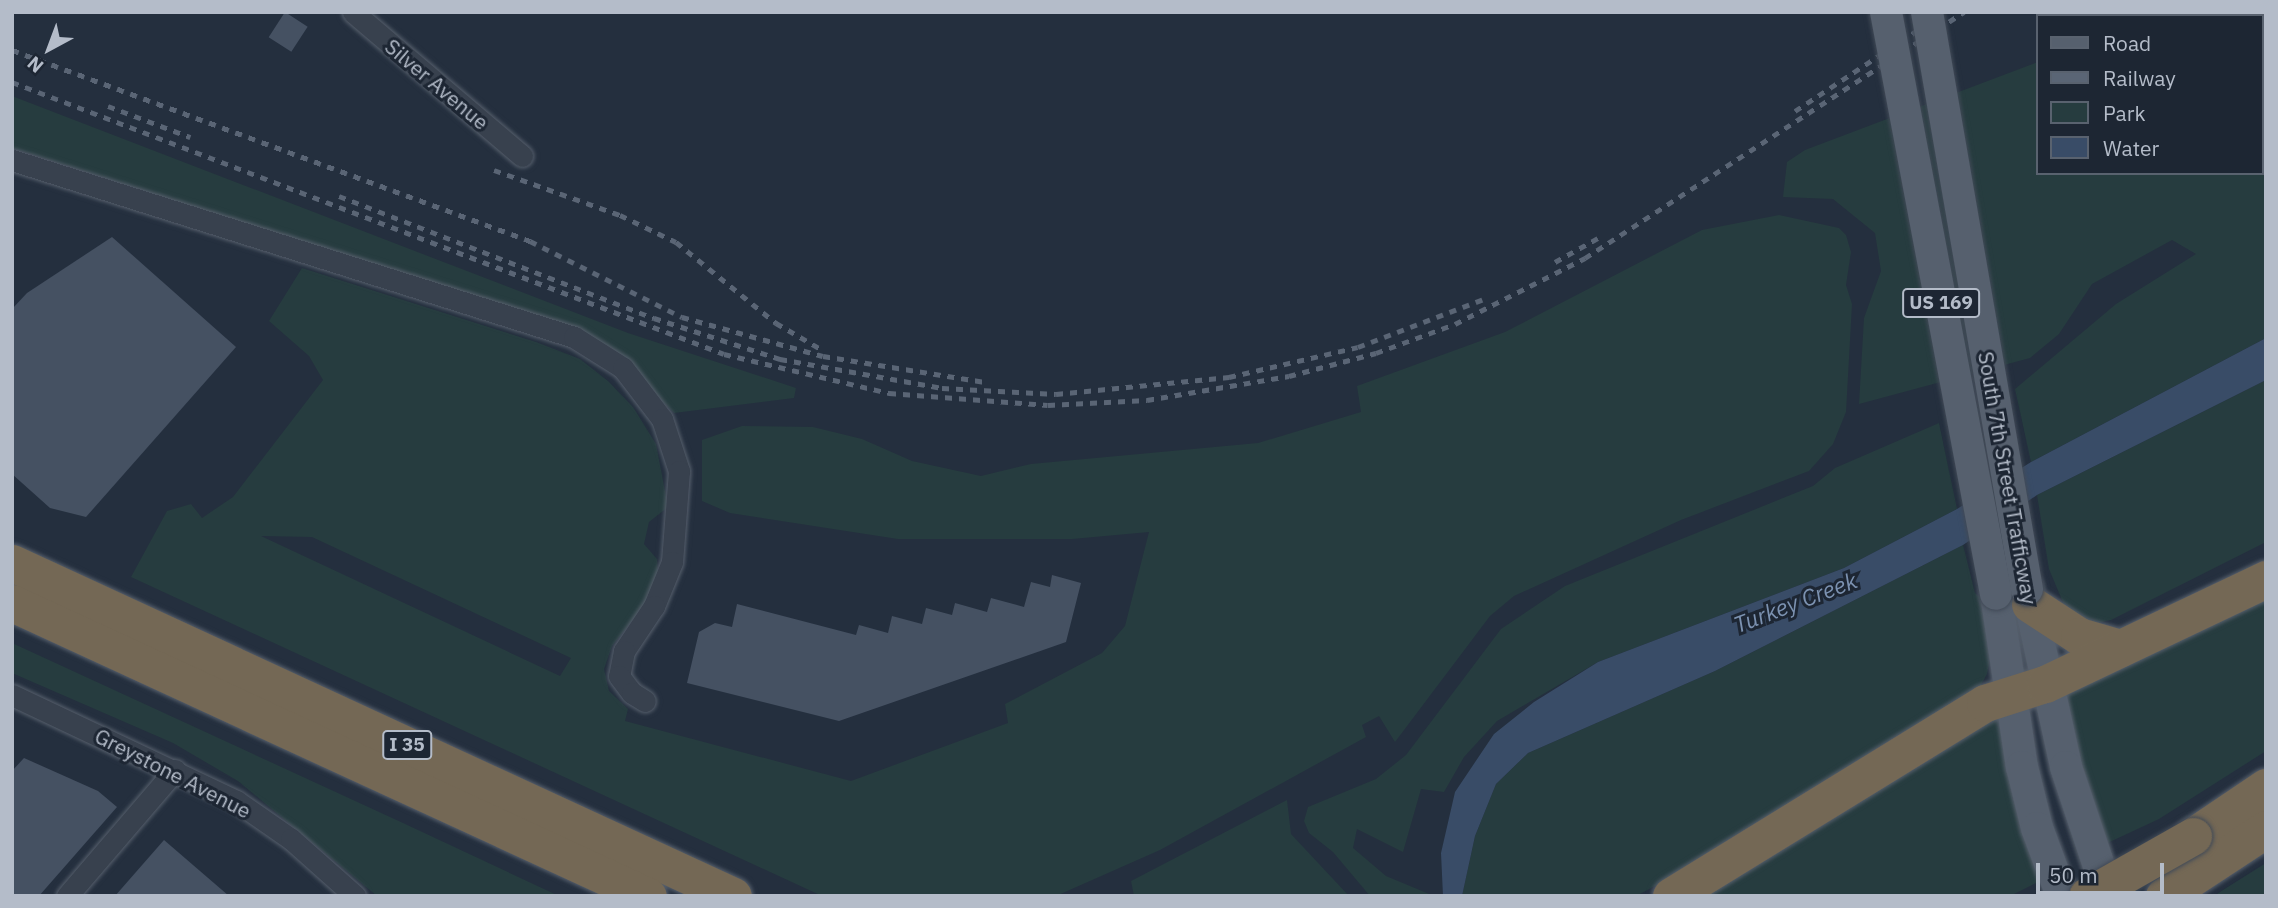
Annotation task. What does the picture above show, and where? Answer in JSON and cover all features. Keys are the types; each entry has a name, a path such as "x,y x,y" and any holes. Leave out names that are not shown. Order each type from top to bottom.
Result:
{"highway":[{"path":"12,544 80,595"},
{"name":"I 35","path":"12,564 733,896"},
{"path":"1671,896 1985,703 2045,684 2266,579"},
{"path":"2018,596 2080,636 2120,648"},
{"name":"I 35","path":"12,603 648,896"},
{"path":"2087,896 2193,836 2266,786"},
{"path":"2164,896 2266,829"}],"main road":[{"name":"South 7th Street Trafficway","path":"1886,12 2018,596 2045,684 2066,767 2109,896"},
{"name":"South 7th Street Trafficway","path":"1927,12 2018,596 2009,696 2036,828 2062,896"}],"street":[{"name":"Silver Avenue","path":"353,12 522,156"},
{"path":"12,160 574,337 623,368 662,419 679,471 672,562 654,606 624,651 619,676 632,693 645,701"},
{"name":"Greystone Avenue","path":"12,695 236,801 280,832 355,896"},
{"path":"67,896 175,770"}],"green space":[{"path":"2266,12 2266,338 2031,462 2015,389 2116,304 2196,254 2172,240 2092,284 2059,334 2030,358 1859,404 1864,318 1881,271 1875,233 1833,199 1783,197 1787,162 1805,150 2036,63 2036,175 2264,175 2264,14 2118,14"},
{"path":"12,96 628,333 796,388 794,398 674,413 624,363 371,264 12,148"},
{"path":"1779,215 1839,228 1846,235 1851,252 1846,285 1852,304 1846,412 1833,444 1809,471 1681,520 1514,596 1490,616 1395,742 1379,716 1362,725 1366,737 1160,850 1056,896 822,896 131,577 167,511 191,504 202,518 233,497 323,380 309,356 269,321 302,268 536,342 580,359 608,381 633,407 656,444 668,507 649,522 644,544 657,559 658,575 644,606 612,646 604,669 609,691 628,709 625,721 851,781 1008,723 1005,704 1102,653 1125,626 1149,532 1072,539 898,539 730,513 702,501 702,440 742,426 813,427 862,439 912,461 981,476 1031,464 1258,443 1361,412 1357,386 1505,332 1702,230","holes":["261,536 312,537 571,658 560,676"]},
{"path":"2266,380 2266,542 2111,620 2097,623 2067,612 2049,569 2037,495"},
{"path":"1939,423 1957,509 1844,568 1598,662 1497,721 1464,757 1444,792 1421,789 1403,852 1357,829 1353,848 1386,876 1434,896 1370,896 1333,852 1309,833 1304,821 1308,807 1376,779 1406,755 1501,629 1565,586 1813,486 1835,468"},
{"path":"1963,545 1975,593 1983,599 1991,653 1987,674 1977,692 1696,864 1636,896 1462,896 1475,836 1496,784 1528,753 1715,671"},
{"path":"2266,588 2266,751 2159,819 2101,846 2060,689"},
{"path":"12,643 559,896 377,896 238,781 173,743 12,673"},
{"path":"1995,718 2000,722 2042,880 2010,896 1687,896"},
{"path":"1287,800 1291,834 1349,896 1134,896 1131,881"},
{"path":"2266,863 2266,896 2214,896 2223,890"}],"water":[{"name":"Turkey Creek","path":"2266,338 2266,380 2037,495 1963,545 1715,671 1528,753 1496,784 1475,836 1462,896 1443,896 1441,853 1455,792 1494,734 1534,702 1598,662 1844,568 1957,509 2031,462"}],"building":[{"path":"285,12 308,27 291,52 269,37"},
{"path":"112,237 236,347 86,517 50,508 12,474 12,309 27,293"},
{"path":"1052,575 1081,583 1066,642 839,721 687,683 699,632 715,623 732,627 737,604 856,635 859,625 888,633 892,616 922,624 926,608 952,615 955,603 987,612 991,598 1024,607 1031,582 1050,587"},
{"path":"24,758 98,791 117,807 39,896 12,896 12,771"},
{"path":"164,840 229,896 115,896"}],"railway":[{"path":"1795,111 1945,12"},
{"path":"12,82 724,354 889,393 1048,405 1147,400 1289,376 1376,353 1455,324 1585,258 1964,12"},
{"path":"12,50 530,241 682,317 823,356 985,382"},
{"path":"108,106 190,137"},
{"path":"494,170 620,215 676,242 776,323 819,348"},
{"path":"339,196 654,318 780,359 942,388 1056,394 1229,377 1358,347 1484,299"},
{"path":"1555,262 1598,238"}]}
